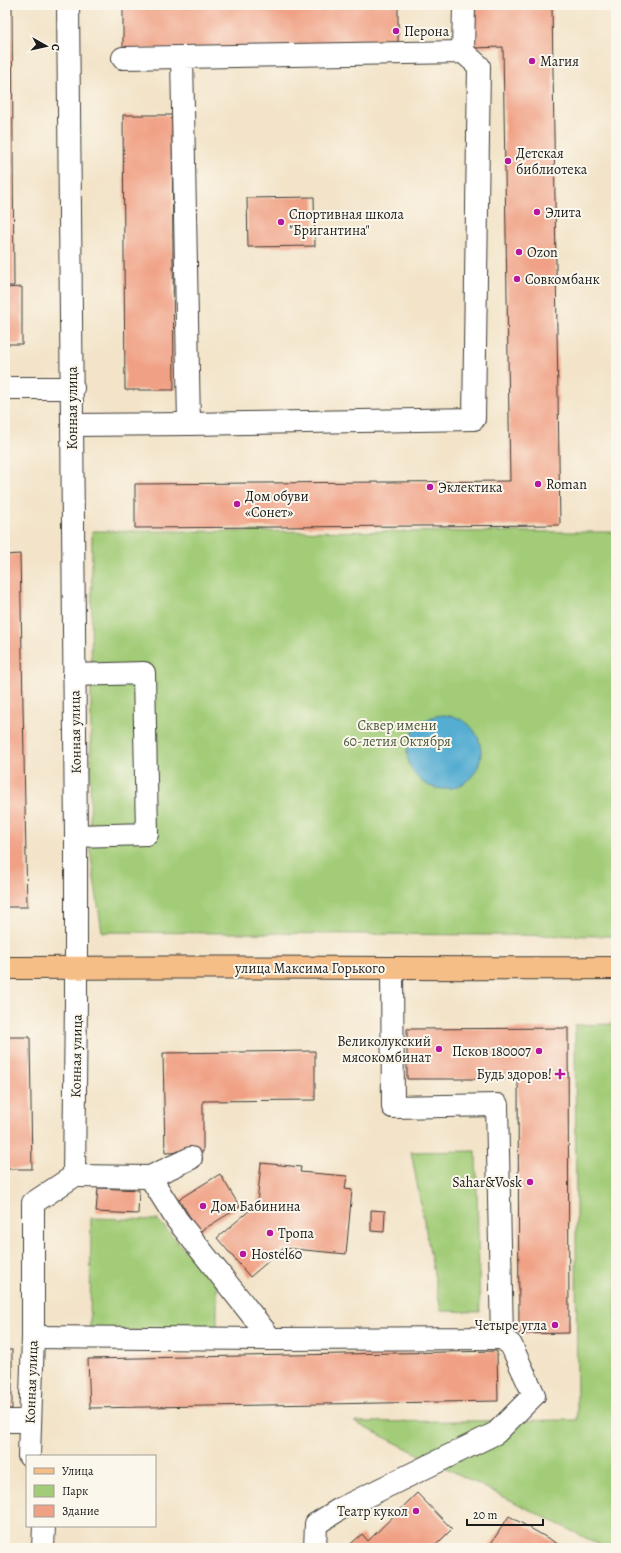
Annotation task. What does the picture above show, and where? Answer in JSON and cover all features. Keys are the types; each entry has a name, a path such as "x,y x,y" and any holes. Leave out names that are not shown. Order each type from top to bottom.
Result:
{"main road":[{"name":"улица Максима Горького","path":"5,968 616,968"}],"street":[{"name":"Конная улица","path":"30,1438 33,1337 33,1203 74,1176 76,836 72,425 73,388 68,5"},
{"path":"463,52 464,5"},
{"path":"72,425 474,420 479,66 463,52 123,58"},
{"path":"182,57 189,424"},
{"path":"5,388 73,388"},
{"path":"74,676 144,673 147,834 76,836"},
{"path":"392,969 393,1107 497,1106 502,1338"},
{"path":"74,1176 150,1177 191,1158"},
{"path":"150,1177 177,1220 271,1339"},
{"path":"33,1337 271,1339 502,1338 511,1344 534,1395 496,1433 340,1509 316,1524 315,1548"},
{"path":"5,1421 30,1438"},
{"path":"43,1548 44,1527"}],"green space":[{"name":"Сквер имени 60-летия Октября","path":"92,531 616,532 616,936 102,932 90,851"},
{"path":"616,1024 616,1548 606,1548 354,1422 577,1420 575,1025"},
{"path":"476,1151 480,1312 441,1311 411,1152"},
{"path":"91,1218 158,1220 217,1286 217,1332 90,1330"}],"water":[{"path":"444,715 465,721 475,731 481,752 475,773 465,783 444,789 423,783 413,773 407,752 413,731 423,721"}],"building":[{"path":"5,5 12,5 14,286 5,286"},
{"path":"123,5 398,5 398,48 123,49"},
{"path":"473,5 552,5 560,525 135,528 135,484 510,481 503,47 473,48"},
{"path":"123,115 172,115 174,390 125,390"},
{"name":"Спортивная школа \"Бригантина\"","path":"314,197 315,246 248,247 247,198"},
{"path":"22,287 22,344 5,344 5,288"},
{"path":"20,554 27,907 5,907 5,555"},
{"path":"568,1028 569,1333 519,1334 518,1079 407,1079 407,1029"},
{"path":"5,1037 30,1037 32,1169 5,1169"},
{"path":"315,1051 315,1100 203,1101 203,1152 165,1153 163,1053"},
{"path":"261,1163 301,1167 300,1172 347,1176 345,1189 352,1190 346,1254 284,1248 250,1277 217,1238 257,1204"},
{"path":"220,1174 240,1207 199,1232 179,1199"},
{"path":"98,1188 139,1190 138,1214 96,1212"},
{"path":"371,1210 385,1211 384,1232 371,1231"},
{"path":"5,1350 12,1350 12,1409 5,1409"},
{"path":"497,1351 498,1401 90,1408 88,1359"},
{"name":"Театр кукол","path":"417,1493 452,1529 433,1548 346,1548 362,1534 368,1541"},
{"path":"509,1516 558,1544 555,1548 488,1548"}],"place":[{"name":"Перона","path":"396,31"},
{"name":"Магия","path":"532,61"},
{"name":"Детская библиотека","path":"508,161"},
{"name":"Элита","path":"537,212"},
{"name":"Спортивная школа \"Бригантина\"","path":"281,222"},
{"name":"Ozon","path":"519,252"},
{"name":"Совкомбанк","path":"517,279"},
{"name":"Roman","path":"538,484"},
{"name":"Эклектика","path":"430,487"},
{"name":"Дом обуви «Сонет»","path":"237,504"},
{"name":"Великолукский мясокомбинат","path":"439,1049"},
{"name":"Псков 180007","path":"539,1051"},
{"name":"Будь здоров!","path":"560,1074"},
{"name":"Sahar&Vosk","path":"530,1182"},
{"name":"Дом Бабинина","path":"203,1206"},
{"name":"Тропа","path":"270,1233"},
{"name":"Hostel60","path":"243,1254"},
{"name":"Четыре угла","path":"555,1325"},
{"name":"Театр кукол","path":"416,1511"}]}
